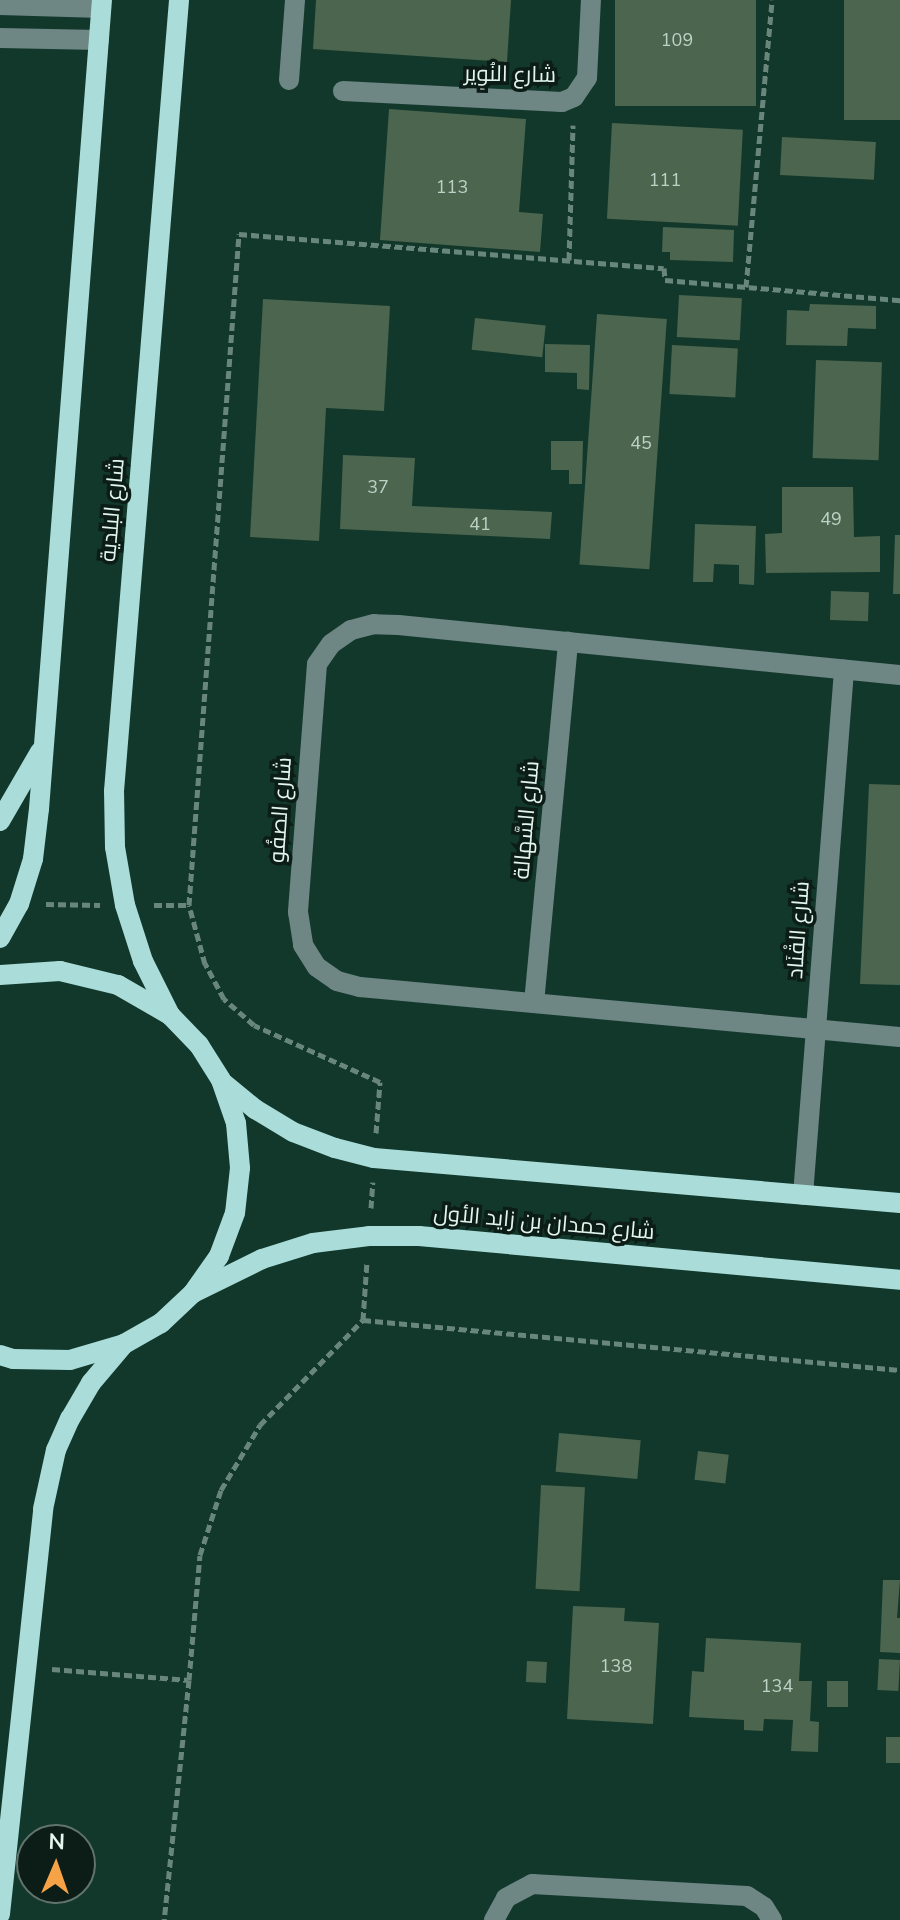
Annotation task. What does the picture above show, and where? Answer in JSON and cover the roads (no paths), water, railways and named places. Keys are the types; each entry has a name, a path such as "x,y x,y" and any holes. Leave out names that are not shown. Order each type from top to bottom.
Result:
{"main road":[{"name":"شارع البلدية","path":"170,1015 143,961 125,905 115,847 114,791 179,0"},
{"path":"0,938 19,904 33,859 102,4"},
{"path":"0,821 42,748"},
{"path":"0,975 60,971 118,985 170,1015 199,1045 221,1080 236,1123 240,1168 235,1213 219,1256 193,1293 161,1323 124,1344 70,1360 13,1359 0,1355"},
{"path":"221,1080 255,1109 293,1132 374,1158 900,1203"},
{"name":"شارع حمدان بن زايد الأول","path":"193,1293 262,1259 313,1243 369,1236 419,1236 900,1280"},
{"path":"0,1914 43,1509 56,1450 91,1383 124,1344"}],"street":[{"path":"289,80 295,0"},
{"name":"شارع النُوِير","path":"343,91 549,104 574,97 587,78 591,0"},
{"path":"0,5 102,4"},
{"path":"0,38 99,40"},
{"name":"شارع الصفُو","path":"900,675 374,624 351,630 331,644 317,664 298,912 303,945 317,967 337,981 360,987 900,1037"},
{"name":"شارع السَّهالة","path":"534,1003 568,642"},
{"name":"شارع القْنَاد","path":"803,1195 844,670"},
{"path":"494,1920 506,1898 532,1884 747,1896 764,1907 772,1920"}]}
